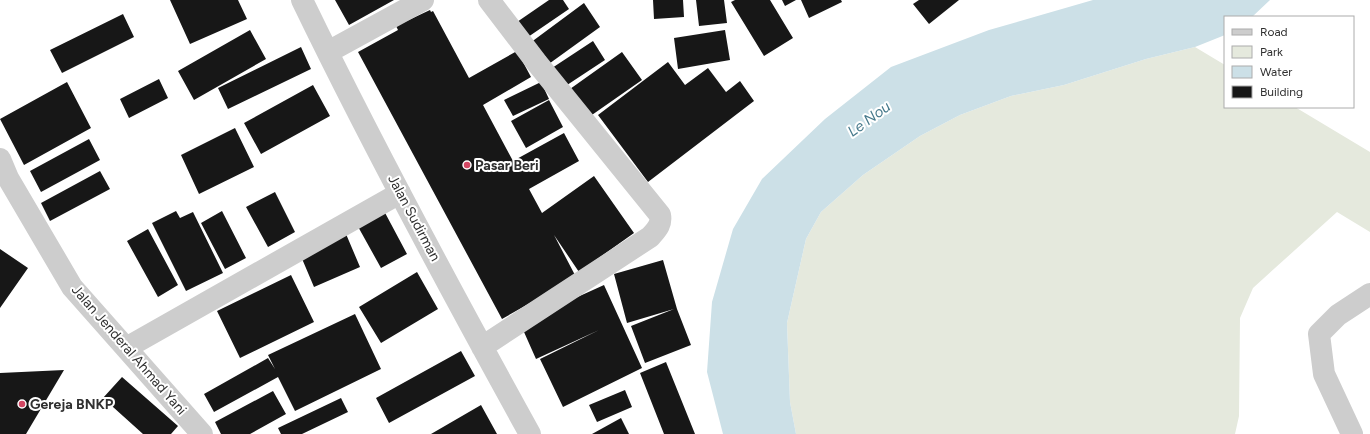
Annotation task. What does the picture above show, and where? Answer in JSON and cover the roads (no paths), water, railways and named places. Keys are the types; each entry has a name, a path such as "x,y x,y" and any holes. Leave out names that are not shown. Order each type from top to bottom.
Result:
{"street":[{"name":"Jalan Sudirman","path":"302,0 400,193 530,434"},
{"path":"328,52 423,0"},
{"path":"482,347 650,237 660,225 661,220 660,215 537,63 489,0"},
{"name":"Jalan Jenderal Ahmad Yani","path":"0,159 8,178 72,287 202,434"},
{"path":"126,348 400,193"},
{"path":"1352,434 1324,374 1319,334 1338,315 1370,294"}],"water":[{"name":"Le Nou","path":"1093,0 1270,0 1253,16 1224,16 1224,35 1195,47 1146,59 1064,85 1011,96 960,115 920,136 863,175 821,212 806,239 787,323 790,402 796,434 723,434 707,372 712,302 733,229 762,179 825,119 891,67 989,30"}],"place":[{"name":"Pasar Beri","path":"467,165"},
{"name":"Gereja BNKP","path":"22,404"}]}
